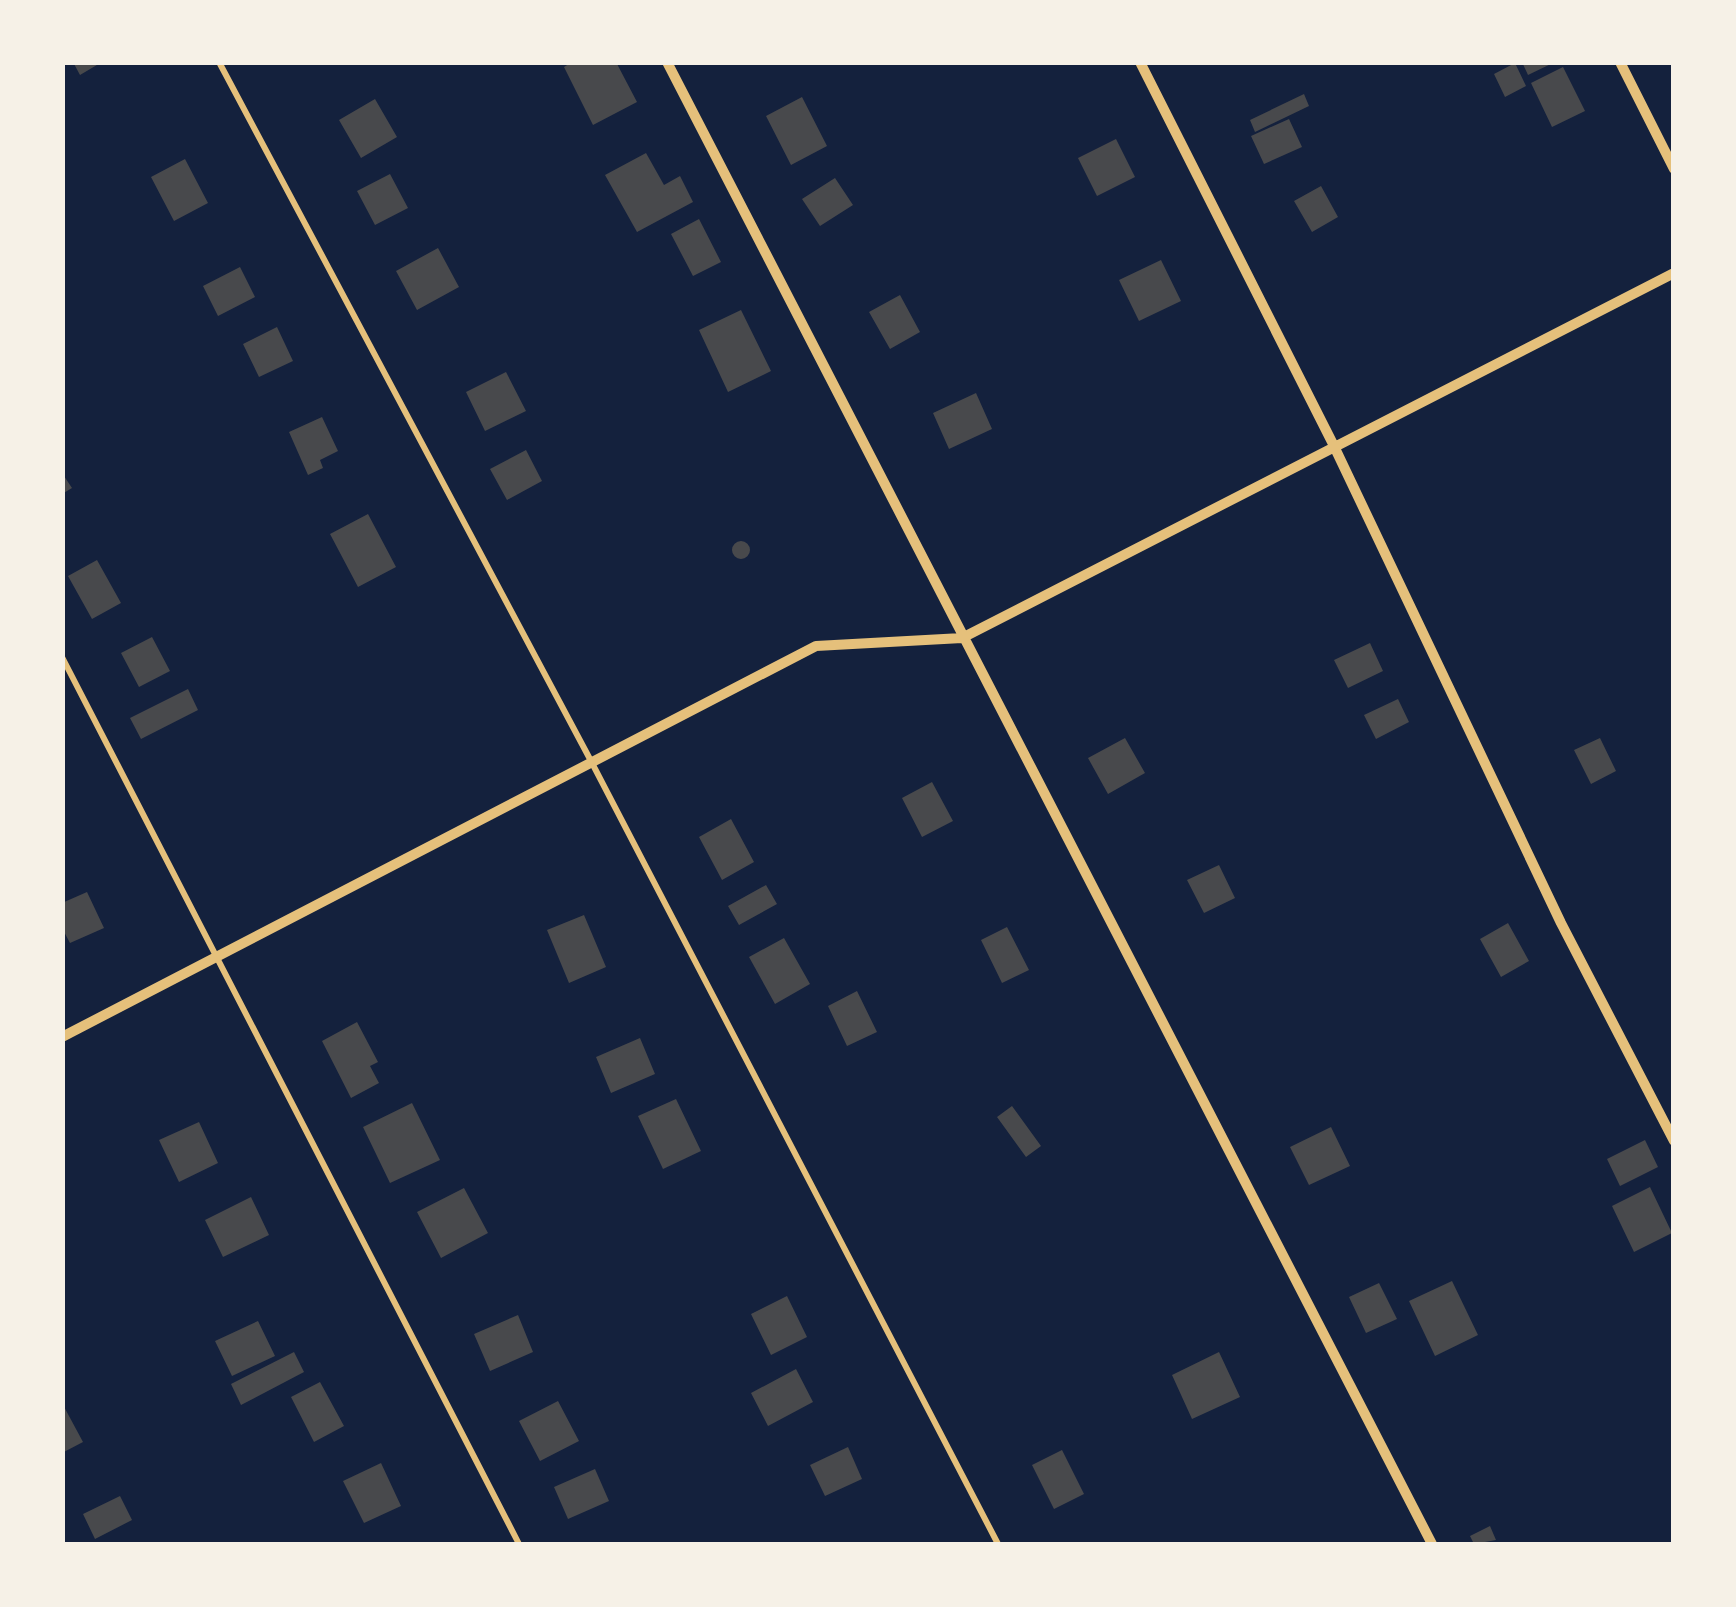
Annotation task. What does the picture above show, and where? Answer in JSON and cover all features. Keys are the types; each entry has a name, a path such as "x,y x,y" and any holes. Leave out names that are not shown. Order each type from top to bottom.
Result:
{"street":[{"path":"667,62 1432,1544"},
{"path":"1140,62 1333,444 1561,923 1674,1141"},
{"path":"1620,62 1674,169"},
{"path":"62,1037 816,646 962,638 1333,444 1674,273"}],"lane":[{"path":"219,62 590,761 998,1544"},
{"path":"62,658 220,956 519,1544"}],"building":[{"path":"73,62 102,62 80,75"},
{"path":"572,62 616,62 637,102 593,125 564,67"},
{"path":"1522,62 1555,62 1528,75"},
{"path":"1515,63 1526,86 1505,97 1494,74"},
{"path":"1563,67 1585,111 1552,127 1531,83"},
{"path":"1304,94 1309,106 1255,132 1250,120"},
{"path":"802,97 827,146 791,165 766,116"},
{"path":"375,99 397,137 361,158 339,120"},
{"path":"1289,119 1302,147 1264,164 1251,136"},
{"path":"1116,139 1135,177 1097,196 1078,158"},
{"path":"646,153 664,185 680,176 693,202 637,232 605,175"},
{"path":"185,159 208,203 174,221 151,177"},
{"path":"390,174 408,208 375,225 357,191"},
{"path":"835,178 853,205 820,226 802,199"},
{"path":"1321,186 1338,217 1312,232 1294,201"},
{"path":"699,219 721,262 693,276 671,234"},
{"path":"438,248 459,287 417,310 396,271"},
{"path":"1161,260 1181,301 1139,321 1119,280"},
{"path":"240,267 255,297 218,316 203,286"},
{"path":"900,295 920,332 890,349 869,312"},
{"path":"741,310 771,371 728,392 699,330"},
{"path":"277,327 293,361 259,377 243,344"},
{"path":"506,372 526,411 485,431 466,392"},
{"path":"976,393 992,429 949,449 933,413"},
{"path":"322,417 338,451 320,460 323,468 308,475 289,432"},
{"path":"526,450 542,481 507,500 490,469"},
{"path":"62,473 72,488 62,494"},
{"path":"368,514 396,567 358,587 330,534"},
{"path":"741,541 750,550 741,559 732,550"},
{"path":"97,560 121,603 92,619 68,576"},
{"path":"152,637 170,671 139,687 121,653"},
{"path":"1370,643 1383,671 1348,688 1334,660"},
{"path":"188,689 198,710 141,739 130,718"},
{"path":"1398,699 1409,722 1376,739 1364,715"},
{"path":"1125,738 1145,773 1108,794 1088,758"},
{"path":"1600,738 1616,771 1591,784 1574,750"},
{"path":"932,782 953,821 922,837 902,798"},
{"path":"731,819 754,862 722,880 699,837"},
{"path":"1219,865 1235,898 1204,913 1187,880"},
{"path":"766,885 777,904 739,925 728,906"},
{"path":"87,892 104,928 70,943 62,928 62,903"},
{"path":"584,915 606,967 569,983 547,930"},
{"path":"1508,923 1529,961 1501,977 1480,939"},
{"path":"1007,927 1029,970 1002,983 981,940"},
{"path":"784,938 810,984 775,1004 749,957"},
{"path":"857,991 877,1032 847,1046 828,1006"},
{"path":"357,1022 378,1062 370,1066 379,1083 351,1098 322,1041"},
{"path":"640,1038 655,1074 611,1093 596,1057"},
{"path":"676,1099 701,1151 663,1169 638,1116"},
{"path":"412,1103 440,1160 390,1183 363,1127"},
{"path":"1012,1106 1041,1146 1026,1157 997,1117"},
{"path":"199,1122 218,1163 179,1182 159,1140"},
{"path":"1331,1127 1350,1166 1309,1185 1290,1147"},
{"path":"1645,1140 1658,1167 1620,1186 1607,1159"},
{"path":"1650,1187 1672,1233 1634,1252 1612,1206"},
{"path":"464,1188 488,1233 441,1258 417,1212"},
{"path":"251,1197 269,1235 223,1257 205,1220"},
{"path":"1452,1281 1478,1335 1435,1356 1409,1301"},
{"path":"1379,1283 1397,1319 1366,1333 1349,1297"},
{"path":"787,1296 807,1337 771,1355 751,1314"},
{"path":"518,1315 533,1352 490,1371 474,1334"},
{"path":"258,1321 275,1356 232,1376 215,1341"},
{"path":"294,1352 304,1372 241,1405 231,1384"},
{"path":"1219,1352 1240,1397 1192,1419 1172,1375"},
{"path":"796,1369 813,1402 768,1426 751,1393"},
{"path":"320,1382 344,1426 314,1442 291,1397"},
{"path":"558,1401 579,1441 540,1461 519,1421"},
{"path":"62,1403 83,1442 62,1453"},
{"path":"848,1447 862,1479 825,1496 810,1465"},
{"path":"1062,1450 1084,1494 1054,1509 1032,1465"},
{"path":"381,1463 401,1506 364,1523 343,1481"},
{"path":"595,1469 609,1501 568,1519 554,1487"},
{"path":"120,1496 132,1520 95,1539 83,1514"},
{"path":"1490,1526 1496,1540 1474,1544 1470,1536"}]}
